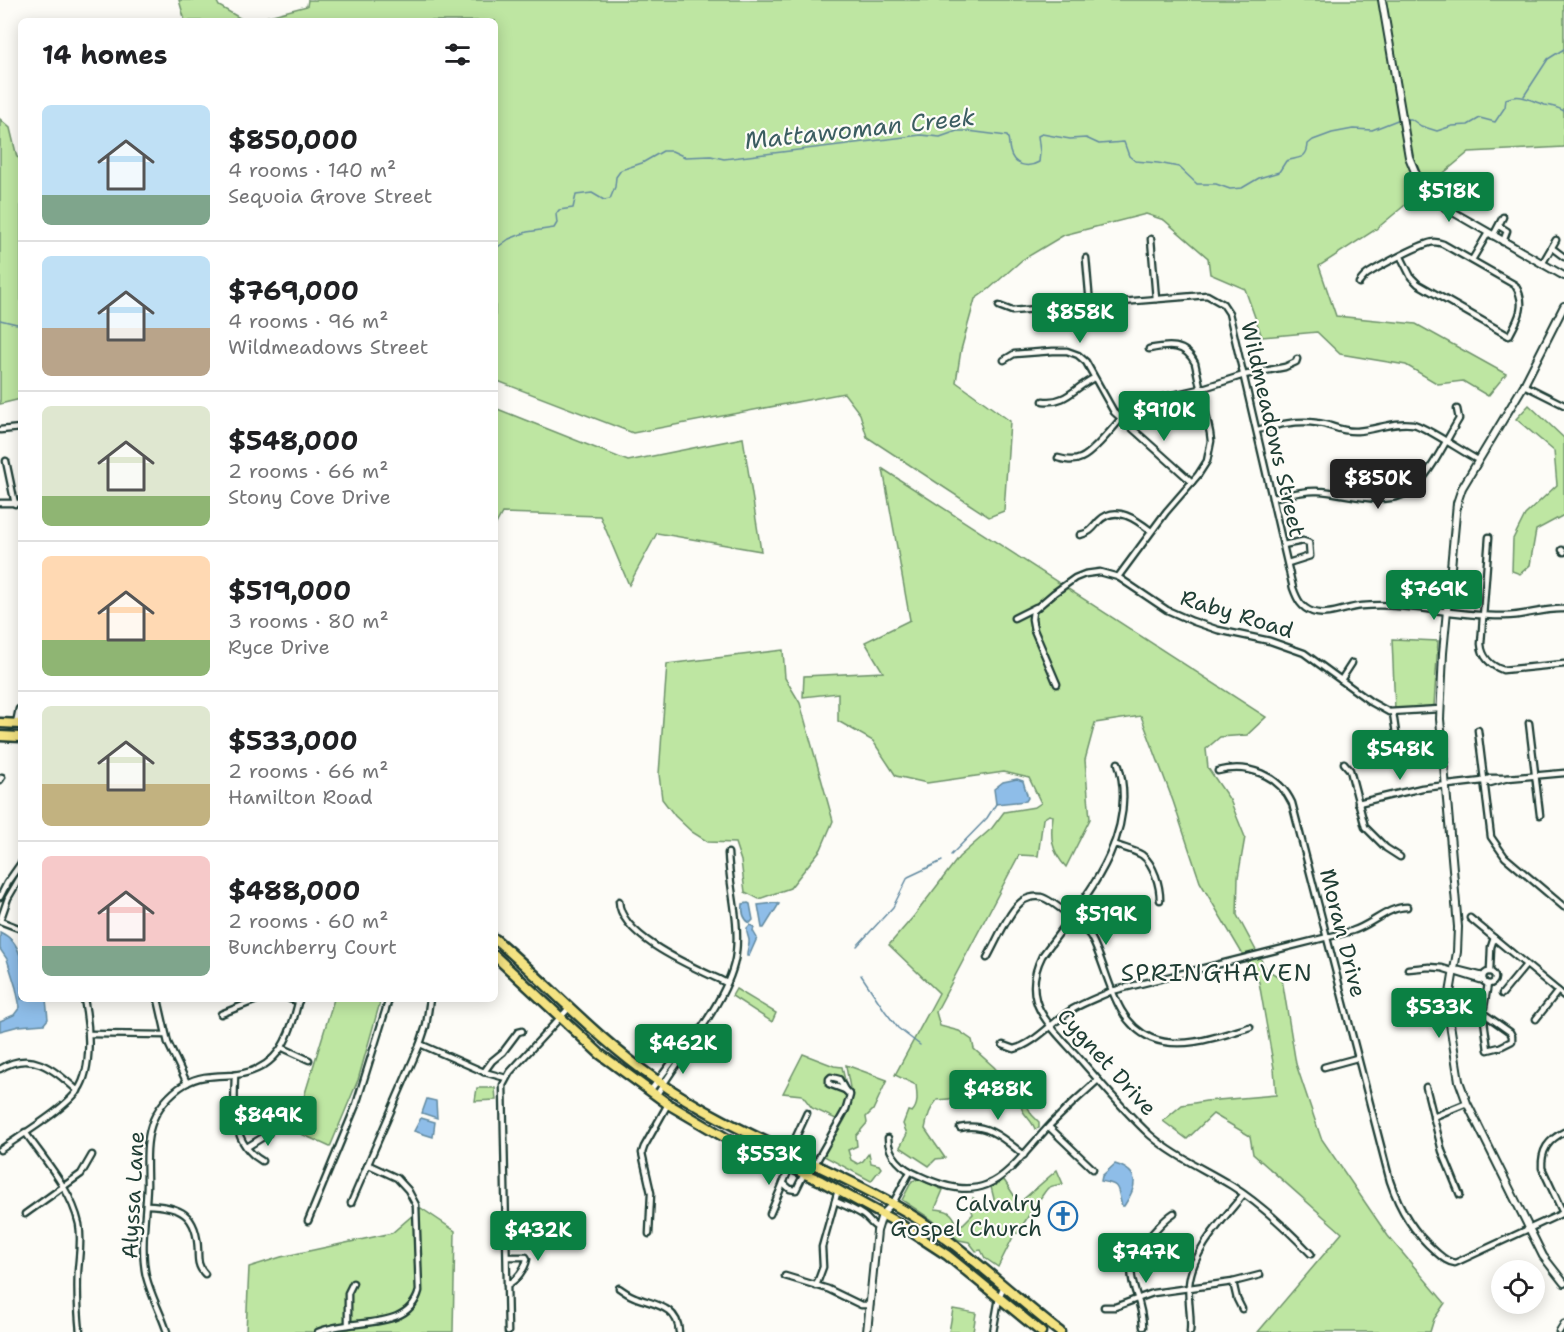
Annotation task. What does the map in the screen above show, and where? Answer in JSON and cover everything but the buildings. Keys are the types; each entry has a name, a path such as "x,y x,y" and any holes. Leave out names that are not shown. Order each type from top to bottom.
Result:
{"highway":[{"path":"0,723 18,724"},
{"path":"0,736 18,737"},
{"path":"498,942 591,1029 660,1083 734,1128 815,1164 893,1203 955,1246 1060,1332"},
{"path":"498,959 600,1054 653,1094 723,1137 838,1190 945,1253 1041,1332"}],"street":[{"path":"1382,0 1406,142 1412,166 1421,183 1431,196 1446,208 1503,242 1563,276 1564,267"},
{"path":"1472,260 1490,234 1499,226 1503,217"},
{"path":"1499,226 1507,231 1503,242"},
{"path":"1151,239 1156,299"},
{"path":"1542,264 1556,240"},
{"path":"1359,283 1366,274 1401,256 1433,242 1443,244 1515,285 1520,293 1521,311 1509,336 1418,284 1411,278 1401,256"},
{"path":"1552,248 1564,257"},
{"path":"1086,258 1090,304"},
{"name":"Wildmeadows Street","path":"999,306 1012,310 1208,295 1223,304 1229,313 1293,588 1299,603 1312,611 1327,613 1364,606 1504,616 1564,609"},
{"path":"1564,306 1524,385 1462,488 1455,508 1440,709 1458,927 1449,999 1450,1024 1459,1081 1467,1103 1543,1256 1564,1283"},
{"path":"1118,577 1151,531 1207,461 1211,441 1195,363 1188,352 1182,348 1167,345 1149,349"},
{"path":"1004,360 1014,354 1053,351 1067,351 1078,355 1086,362 1114,412 1192,482"},
{"path":"1058,458 1068,461 1081,458 1090,452 1131,407 1139,403 1200,389 1244,375 1285,367 1296,362 1297,359"},
{"path":"1043,401 1059,402 1083,383 1094,378"},
{"path":"1524,385 1564,405"},
{"path":"1272,498 1316,491 1384,499 1400,496 1415,487 1425,475 1459,419 1457,409"},
{"path":"1257,430 1291,422 1320,423 1337,430 1357,431 1396,424 1414,424 1478,460"},
{"path":"0,430 18,428"},
{"path":"0,503 18,504 6,461"},
{"path":"1080,535 1087,534 1102,518 1115,513 1132,517 1151,531"},
{"path":"1489,537 1481,648 1486,659 1497,668 1517,670 1564,663"},
{"path":"1283,545 1306,541 1311,553 1308,558 1288,563"},
{"name":"Raby Road","path":"1014,618 1038,605 1064,585 1085,574 1100,572 1118,577 1173,613 1218,630 1293,648 1316,661 1373,704 1393,713"},
{"path":"1038,605 1032,616 1034,630 1057,684"},
{"path":"1341,680 1353,663"},
{"path":"1398,747 1393,713 1440,709"},
{"path":"1529,723 1540,814"},
{"path":"1478,730 1488,828 1497,847 1510,862 1564,907"},
{"name":"Cygnet Drive","path":"1118,763 1122,778 1123,800 1114,844 1095,883 1072,919 1042,956 1036,972 1035,999 1039,1009 1098,1080 1151,1136 1193,1166 1232,1186 1275,1218 1311,1254"},
{"path":"1344,764 1350,770 1362,821 1369,833 1400,858"},
{"name":"Moran Drive","path":"1218,771 1238,768 1256,771 1277,783 1287,795 1293,808 1357,1058 1396,1197 1413,1229 1446,1260 1455,1263 1530,1229"},
{"path":"1358,803 1446,784 1484,781 1490,778 1564,773"},
{"path":"1114,844 1141,855 1149,862 1159,886 1160,900"},
{"path":"653,1094 684,1053 728,983 734,965 737,937 728,853"},
{"path":"0,897 18,867"},
{"path":"18,881 8,898 0,921 18,928"},
{"path":"987,958 1017,905 1036,897 1044,898 1072,919 1091,938 1122,1011 1138,1029 1152,1038 1183,1043 1250,1027"},
{"path":"619,901 619,909 625,919 656,948 728,983"},
{"path":"1003,1045 1014,1049 1026,1045 1075,1008 1112,991 1365,927 1391,910 1407,907"},
{"path":"1470,918 1564,996"},
{"path":"1483,1013 1510,1032 1512,1041 1488,1050 1483,1013 1485,980 1490,971 1490,953 1494,938"},
{"path":"1502,994 1526,965"},
{"path":"1408,969 1434,967 1493,983 1494,973 1490,971"},
{"path":"1536,1019 1558,991"},
{"path":"0,1150 66,1102 78,1090 86,1070 89,1034 84,1002"},
{"path":"159,1002 166,1035 187,1083"},
{"path":"221,1014 251,1002"},
{"name":"Alyssa Lane","path":"167,1332 152,1298 144,1257 147,1147 151,1125 162,1105 187,1083 212,1075 235,1074 260,1068 273,1059 282,1048 292,1026 298,1002"},
{"path":"308,1221 356,1105 388,1002"},
{"path":"351,1203 420,1044 426,1026 430,1002"},
{"path":"508,1332 503,1085 506,1078 569,1008"},
{"path":"484,1072 492,1061 504,1052 518,1032 522,1031"},
{"path":"89,1034 166,1035"},
{"path":"420,1044 484,1072 506,1078"},
{"path":"282,1048 309,1060"},
{"path":"1324,1067 1357,1058"},
{"path":"0,1069 21,1061 40,1063 53,1070 78,1090"},
{"path":"235,1074 235,1120 239,1133 248,1147 262,1161"},
{"path":"888,1138 890,1150 900,1164 910,1172 946,1187 984,1186 1016,1166 1049,1127 1098,1080"},
{"path":"653,1094 660,1083"},
{"path":"1426,1087 1442,1152 1460,1195"},
{"path":"815,1164 846,1109 850,1095 846,1090"},
{"path":"1434,1117 1467,1103"},
{"path":"649,1234 651,1193 642,1153 668,1104"},
{"path":"789,1152 807,1113"},
{"path":"960,1128 975,1127 995,1132 1024,1155"},
{"path":"1049,1127 1093,1169"},
{"path":"248,1147 268,1134 270,1130"},
{"path":"25,1132 64,1187 74,1206 80,1230 77,1290 80,1332"},
{"path":"1530,1229 1563,1214 1542,1168 1542,1162 1543,1152 1548,1143 1564,1132"},
{"path":"25,1214 83,1172 92,1155"},
{"path":"318,1332 330,1327 396,1323 407,1316 417,1302 419,1291 416,1205 408,1190 397,1178 369,1165"},
{"path":"770,1214 790,1167"},
{"path":"867,1332 878,1228 882,1215 893,1203 910,1172"},
{"path":"783,1183 790,1189 796,1190 804,1173"},
{"path":"816,1286 823,1267 822,1247 838,1190"},
{"path":"1190,1332 1191,1314 1188,1289 1194,1260 1243,1195"},
{"path":"835,1201 860,1213 878,1228"},
{"path":"146,1205 172,1207 187,1216 197,1236 199,1266 204,1274"},
{"path":"1143,1327 1131,1267 1135,1255 1166,1218 1174,1213"},
{"path":"507,1257 526,1257 527,1259 517,1278 507,1286"},
{"path":"1104,1307 1110,1308 1153,1293 1233,1282 1260,1275"},
{"path":"785,1276 861,1305 870,1305"},
{"path":"1233,1282 1242,1309"},
{"path":"348,1325 348,1293 353,1283"},
{"path":"993,1332 999,1298 1004,1285"},
{"path":"619,1288 634,1297 665,1307 674,1313 678,1321 679,1332"},
{"path":"1558,1332 1564,1324"}],"green space":[{"path":"179,0 216,0 219,6 240,18 184,18"},
{"path":"308,0 1564,0 1564,147 1469,152 1375,230 1319,266 1336,316 1416,324 1506,374 1488,396 1463,381 1438,384 1406,365 1340,354 1317,332 1262,337 1245,289 1210,274 1208,258 1164,220 1146,214 1064,235 1022,260 975,299 961,350 956,382 1010,421 1004,511 989,517 867,437 860,414 844,393 633,433 498,381 498,18 261,18 307,6"},
{"path":"0,119 10,128 18,158 18,400 0,404"},
{"path":"1529,405 1564,438 1564,515 1536,530 1530,565 1520,574 1512,571 1513,539 1525,515 1557,485 1554,451 1516,419"},
{"path":"498,409 628,461 743,438 761,551 657,533 629,585 600,516 502,513 498,520"},
{"path":"883,469 1266,717 1247,735 1220,737 1206,749 1208,768 1230,800 1245,837 1238,877 1237,915 1266,969 1282,979 1296,1064 1321,1138 1388,1236 1445,1303 1434,1319 1430,1332 1258,1332 1342,1233 1253,1154 1250,1136 1213,1114 1187,1139 1163,1121 1182,1105 1276,1095 1274,1068 1259,982 1200,882 1141,716 1095,723 1085,760 1090,819 1066,867 1055,849 1052,837 1053,816 1049,815 1043,819 1038,856 1019,855 936,1012 940,1026 959,1031 972,1040 974,1049 1015,1091 1006,1094 937,1100 929,1113 925,1129 945,1158 936,1159 929,1166 900,1147 907,1134 903,1124 908,1111 912,1112 916,1106 917,1092 916,1085 895,1075 939,993 889,945 959,857 992,828 1004,812 1035,807 1041,803 1029,778 1004,772 927,783 896,776 873,741 838,721 838,693 803,697 804,676 883,672 865,642 910,620"},
{"path":"1392,639 1438,641 1434,706 1395,710"},
{"path":"783,650 785,678 800,703 833,821 821,849 790,888 759,899 745,892 741,861 735,843 708,842 692,832 675,816 662,799 659,774 667,664"},
{"path":"736,989 776,1013 772,1022 732,996"},
{"path":"333,1002 380,1002 358,1080 330,1147 295,1131"},
{"path":"803,1054 842,1067 848,1094 838,1120 812,1108 802,1095 783,1093"},
{"path":"846,1065 887,1080 873,1110 866,1117 867,1123 856,1136 857,1146 848,1150 851,1160 858,1164 869,1153 871,1163 879,1165 881,1168 871,1181 824,1156 850,1107 851,1095"},
{"path":"477,1088 495,1088 496,1100 475,1101"},
{"path":"1020,1100 1024,1100 1032,1115 1039,1122 1039,1128 1035,1129 1020,1105"},
{"path":"1057,1170 1063,1184 1051,1186 1046,1190 1018,1233 1015,1233 998,1267 985,1258 981,1250 976,1251 969,1242 959,1240 902,1200 912,1181 919,1179 943,1190 935,1209 949,1212 957,1224 963,1224 973,1214 971,1208 973,1198 982,1210 990,1208 994,1199 991,1187 1004,1180 1019,1203"},
{"path":"421,1208 455,1231 453,1332 246,1332 249,1267 281,1257 392,1233"},
{"path":"953,1309 976,1313 973,1332 949,1332"}],"water":[{"path":"1017,779 1023,781 1028,798 1026,801 996,804 994,789 1003,782"},
{"path":"748,903 753,920 750,923 743,912 743,904"},
{"path":"779,904 762,928 758,905"},
{"path":"750,925 754,927 753,931 757,938 747,956 749,942 747,928"},
{"path":"0,932 15,944 18,950 18,998 7,959 0,949"},
{"path":"19,1002 46,1002 48,1019 44,1024 19,1026 0,1031 0,1021 14,1015 20,1007"},
{"path":"427,1099 436,1101 437,1118 422,1113"},
{"path":"421,1118 435,1122 433,1137 414,1131"},
{"path":"1115,1164 1124,1167 1133,1176 1134,1187 1124,1206 1122,1206 1117,1188 1101,1181 1102,1176"}],"waterway":[{"path":"1524,96 1548,59 1564,49"},
{"name":"Mattawoman Creek","path":"1405,119 1411,119 1421,126 1437,131 1452,126 1468,125 1480,118 1495,122 1505,107 1506,99 1516,96 1564,111"},
{"name":"Mattawoman Creek","path":"498,247 509,239 527,232 554,228 557,223 556,214 559,210 573,208 576,195 592,193 604,200 610,199 616,177 621,170 642,163 663,151 672,151 685,157 711,156 724,159 921,135 940,137 957,131 968,131 1007,136 1014,160 1030,165 1039,162 1038,136 1042,134 1070,139 1086,138 1099,144 1124,142 1129,156 1135,161 1179,167 1197,184 1216,184 1230,189 1242,188 1259,178 1279,172 1286,161 1304,155 1308,144 1313,140 1353,129 1372,130 1400,119"},
{"name":"Mattawoman Creek","path":"0,320 18,324"},
{"path":"951,855 987,818 996,804"},
{"path":"857,946 893,907 908,877 942,861"},
{"path":"861,975 898,1028 920,1045"}],"place":[{"name":"Calvalry Gospel Church","path":"1063,1216"}],"district":[{"name":"SPRINGHAVEN","path":"1217,973"}]}
